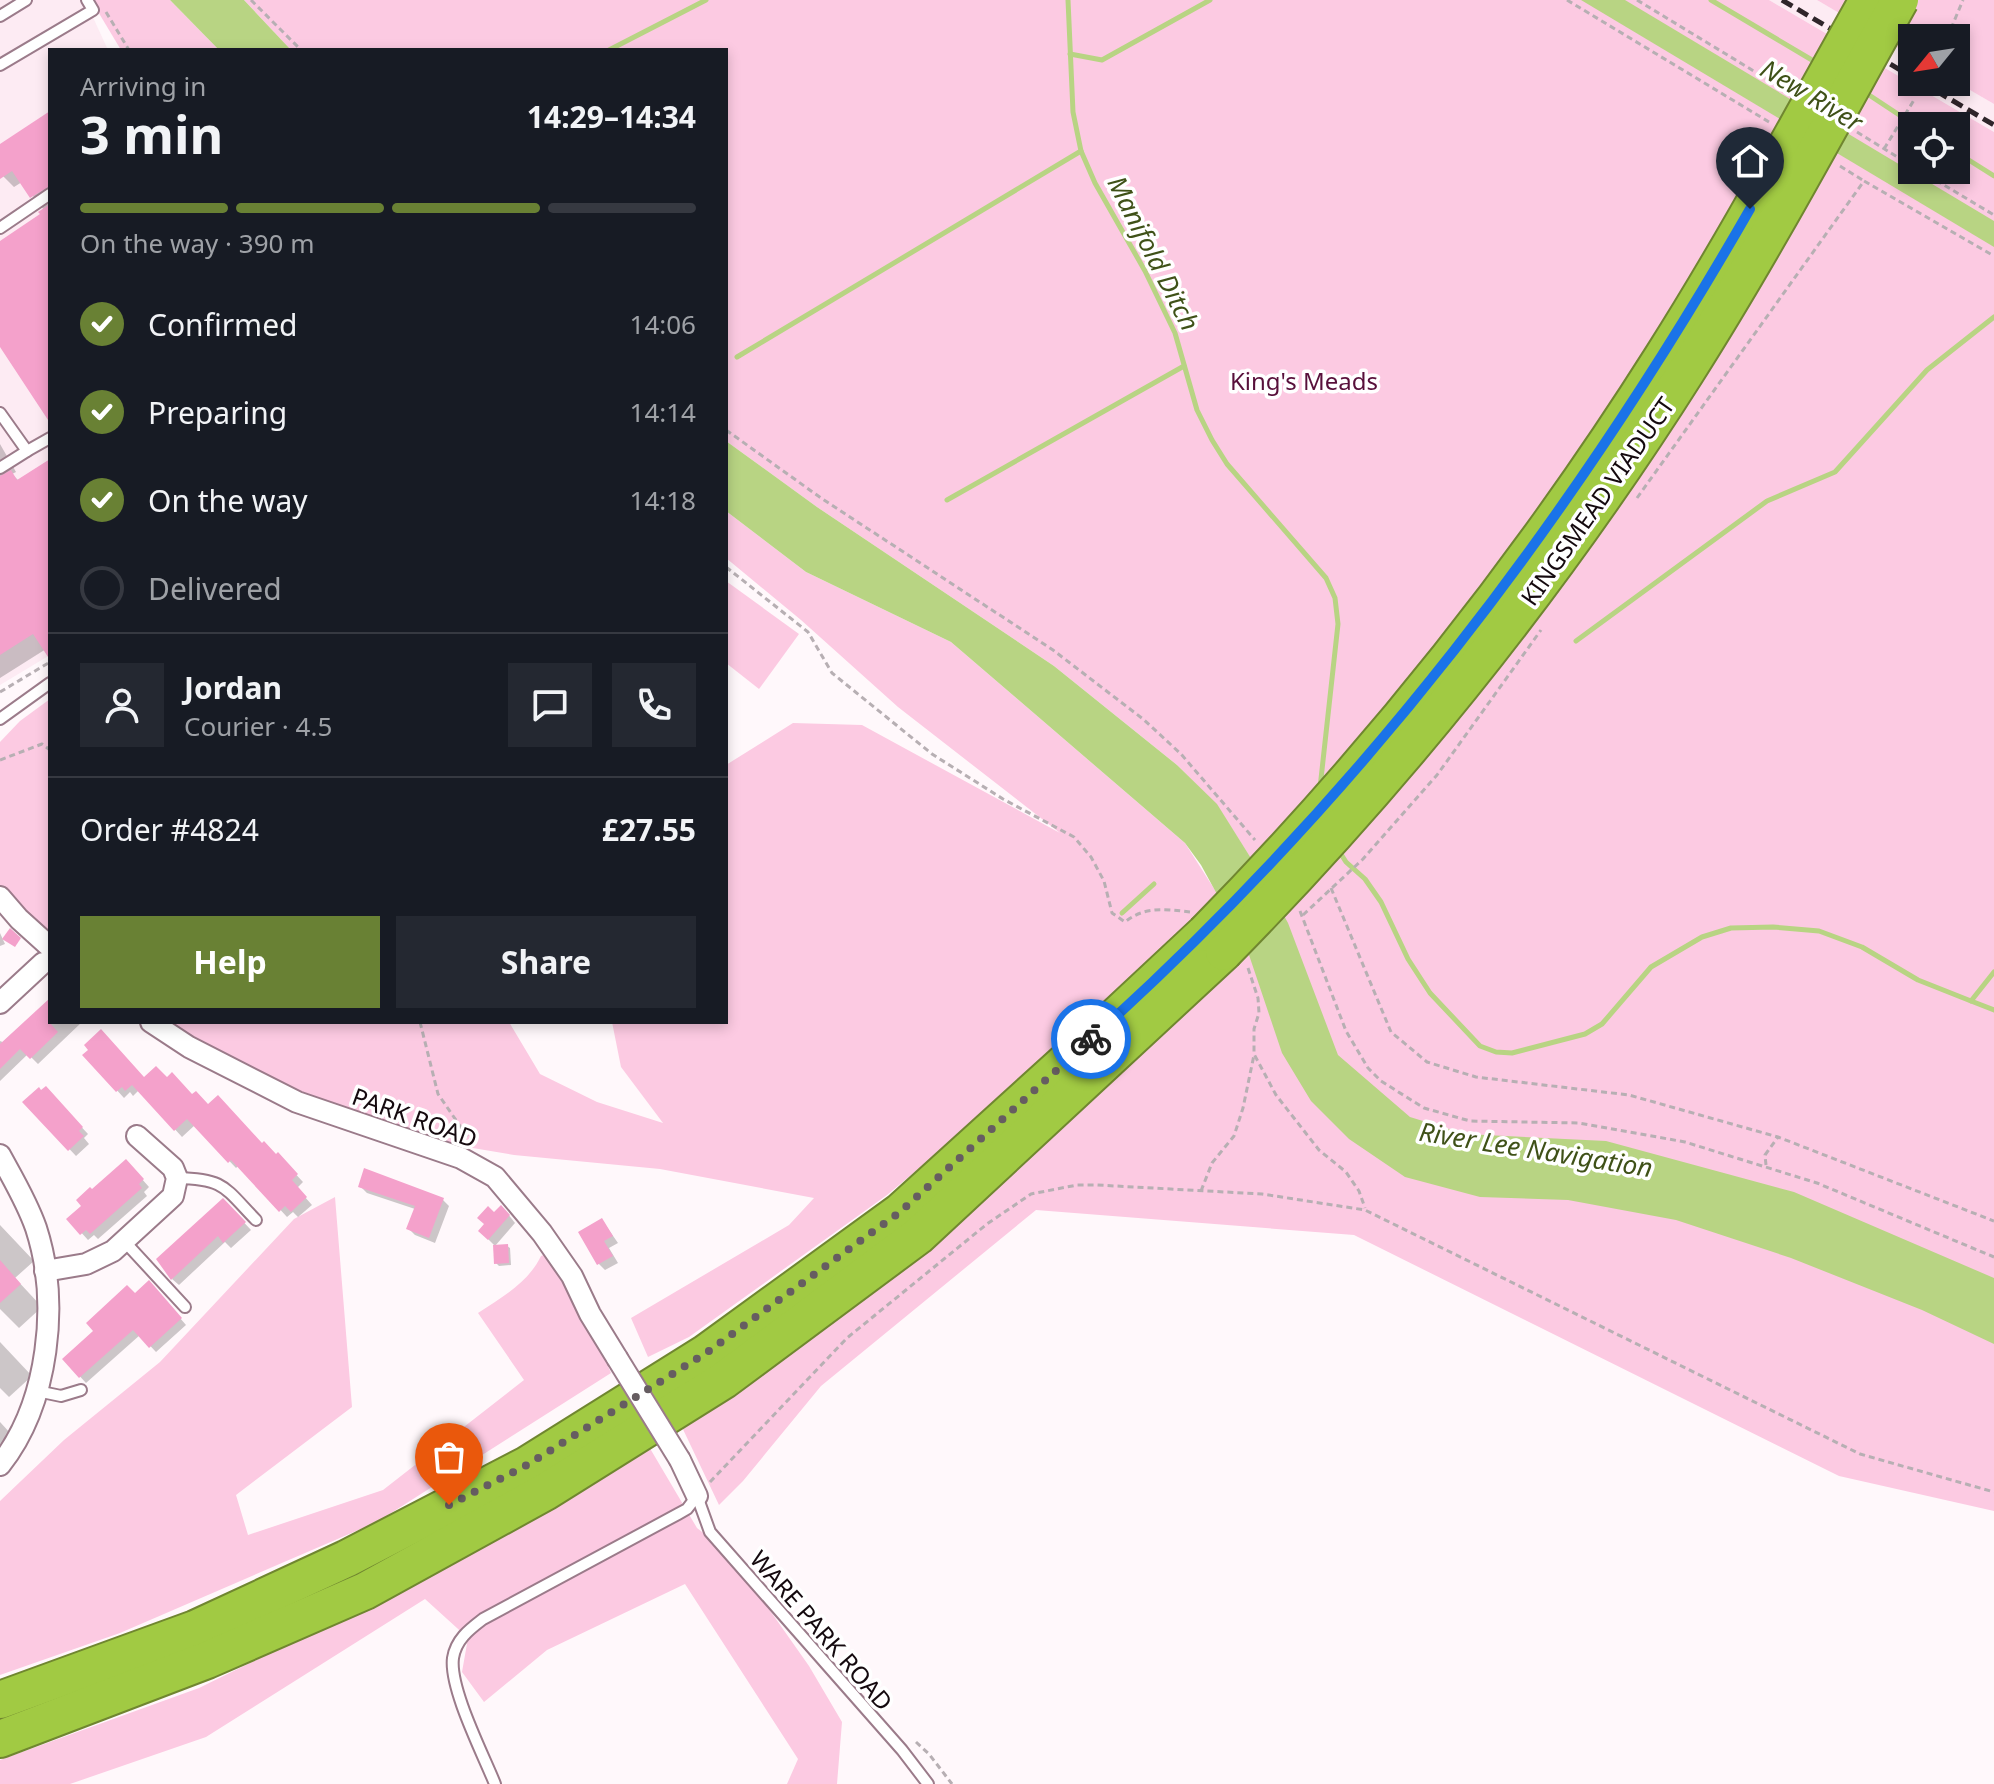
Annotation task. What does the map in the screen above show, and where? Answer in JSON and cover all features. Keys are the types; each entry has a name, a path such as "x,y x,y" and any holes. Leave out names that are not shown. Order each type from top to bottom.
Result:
{"highway":[{"name":"KINGSMEAD VIADUCT","path":"1218,939 1312,820 1469,635 1543,536 1664,355 1868,0"},
{"name":"KINGSMEAD VIADUCT","path":"1218,939 1336,835 1417,743 1566,551 1688,370 1900,0"},
{"path":"0,1700 195,1629 346,1559 527,1465 706,1353 900,1212 1114,1018 1218,939"},
{"path":"0,1739 207,1660 365,1591 545,1492 724,1380 918,1236 1218,939"}],"street":[{"path":"0,897 46,955 0,1003"},
{"name":"PARK ROAD","path":"154,1024 189,1047 297,1102 461,1158 495,1177 542,1233 572,1276 590,1314 680,1460 697,1496"},
{"path":"45,1271 86,1264 113,1251 173,1196 177,1178 167,1162 137,1136"},
{"path":"0,1155 35,1225 45,1271 47,1322 34,1407 0,1465"}],"lane":[{"path":"0,16 26,0"},
{"path":"0,65 93,10 87,0"},
{"path":"0,228 48,195"},
{"path":"0,413 27,451"},
{"path":"0,468 48,439"},
{"path":"0,719 48,684"},
{"path":"177,1178 215,1181 256,1220"},
{"path":"125,1242 185,1307"},
{"path":"37,1391 61,1396 81,1390"},
{"path":"495,1784 454,1681 453,1656 462,1636 483,1619 687,1509 697,1496"},
{"name":"WARE PARK ROAD","path":"697,1496 710,1532 902,1750 928,1784"}],"path":[{"path":"251,0 299,48"},
{"path":"1567,0 1770,123"},
{"path":"1637,0 1789,92"},
{"path":"1953,24 1963,0"},
{"path":"106,13 128,48"},
{"path":"1884,149 1914,100"},
{"path":"1856,132 1898,158"},
{"path":"1837,164 1994,256"},
{"path":"1630,508 1864,181"},
{"path":"1942,184 1994,215"},
{"path":"728,431 821,498 1053,650 1143,719 1213,788 1258,847"},
{"path":"728,569 808,632 832,673 932,754 1003,799 1074,837 1091,857 1104,881 1112,913 1125,922 1137,912 1162,908 1218,939 1258,998 1259,1013 1254,1029 1254,1054 1234,1136 1212,1163 1201,1191"},
{"path":"1303,915 1363,859 1437,775 1547,622"},
{"path":"0,692 48,663"},
{"path":"0,760 42,744 48,748"},
{"path":"1331,888 1391,1032 1427,1062 1476,1077 1629,1095 1778,1137 1994,1221"},
{"path":"1295,903 1303,915 1346,1031 1368,1068 1381,1081 1424,1108 1470,1121 1579,1123 1685,1142 1817,1183 1994,1257"},
{"path":"420,1024 438,1094 471,1141"},
{"path":"1254,1054 1276,1095 1319,1150 1346,1172 1359,1191 1365,1210"},
{"path":"1766,1166 1765,1155 1778,1137"},
{"path":"697,1496 847,1338 987,1224 1031,1194 1077,1185 1262,1194 1365,1210 1860,1454 1994,1492"},
{"path":"902,1750 917,1742 952,1784"}],"shaded area":[{"path":"0,0 85,0 107,48 48,48 48,656 0,685"},
{"path":"1769,0 1817,0 1898,48 1898,76"},
{"path":"1970,90 1994,104 1994,132 1970,118 1970,112 1960,112 1933,96 1970,96"}],"green space":[{"path":"91,0 170,0 217,48 120,48"},
{"name":"King's Meads","path":"244,0 1769,0 1898,76 1898,96 1933,96 1960,112 1898,112 1898,184 1970,184 1970,118 1994,132 1994,1511 1839,1476 1354,1235 1036,1210 821,1386 743,1481 719,1505 680,1423 1264,879 1217,805 1177,765 1054,666 817,507 728,442 728,48 289,48"},
{"path":"1817,0 1994,0 1994,104 1970,90 1970,24 1898,24 1898,48"},
{"path":"728,513 806,572 951,642 1185,843 1220,898 1072,1041 887,1195 689,1337 648,1357 631,1318 789,1225 814,1198 660,1169 514,1155 449,1144 298,1098 163,1024 510,1024 540,1074 597,1102 663,1123 621,1067 612,1024 728,1024 728,764 793,723 862,725 1060,833 898,707 728,560"},
{"path":"728,582 799,634 759,689 728,665"},
{"path":"48,700 48,936 0,889 0,742 20,721"},
{"path":"335,1197 352,1407 236,1495 248,1535 383,1490 524,1380 478,1313 522,1282 541,1256 546,1254 581,1303 611,1373 377,1522 120,1633 0,1675 0,1501 64,1440 160,1362 294,1219"},
{"path":"648,1445 697,1528 730,1554 809,1666 842,1722 837,1784 787,1784 798,1759 685,1584 547,1650 484,1702 462,1672 468,1638 425,1599 206,1737 70,1784 0,1784 0,1760 199,1688 458,1561"}],"water":[{"path":"170,0 244,0 289,48 217,48"},
{"path":"1581,0 1625,0 1898,164 1898,184 1932,184 1994,221 1994,247"},
{"name":"River Lee Navigation","path":"728,442 817,507 1054,666 1177,765 1217,804 1288,923 1338,1055 1410,1117 1465,1134 1606,1141 1794,1192 1994,1278 1994,1344 1922,1310 1791,1258 1676,1220 1568,1200 1480,1197 1405,1177 1349,1139 1311,1101 1282,1053 1247,949 1201,865 1185,843 951,642 806,572 728,513"}],"building":[{"path":"48,112 48,187 30,198 12,171 0,179 0,144"},
{"path":"48,205 48,420 0,347 0,241 40,214 38,212"},
{"path":"48,460 48,657 33,634 0,655 0,476 11,470 17,480"},
{"path":"10,928 21,938 15,947 2,939"},
{"path":"48,1000 48,1024 58,1032 30,1059 20,1049 0,1069 0,1044"},
{"path":"101,1029 144,1077 156,1066 167,1077 172,1072 192,1094 196,1091 208,1104 218,1095 262,1143 264,1141 276,1154 278,1152 298,1174 292,1180 307,1197 291,1212 285,1206 279,1212 231,1160 228,1163 187,1119 174,1131 132,1085 125,1091 122,1087 116,1092 82,1055 88,1050 84,1045"},
{"path":"46,1086 83,1127 79,1131 84,1136 68,1151 22,1102 39,1087 41,1090"},
{"path":"126,1159 144,1179 139,1184 142,1188 90,1234 86,1230 80,1235 66,1219 81,1206 76,1200"},
{"path":"364,1168 444,1198 429,1238 406,1229 415,1206 358,1187"},
{"path":"223,1198 246,1222 223,1243 218,1236 171,1280 156,1259"},
{"path":"501,1205 510,1215 488,1240 478,1231 484,1224 477,1218 488,1206 494,1212"},
{"path":"602,1218 613,1236 604,1241 613,1256 597,1265 578,1232"},
{"path":"508,1244 509,1263 494,1264 493,1245"},
{"path":"0,1260 21,1284 0,1303"},
{"path":"149,1280 182,1318 149,1348 133,1330 79,1378 62,1359 93,1331 86,1323 127,1285 135,1293"}],"waterway":[{"path":"613,48 706,0"},
{"name":"Manifold Ditch","path":"1068,0 1073,112 1081,151 1095,183 1145,271 1175,333 1197,410 1212,440 1227,464 1326,578 1335,598 1338,624 1320,788"},
{"path":"1070,54 1102,60 1210,0"},
{"path":"1711,0 1817,63"},
{"path":"1863,91 1898,114"},
{"path":"737,357 1081,151"},
{"path":"1970,161 1994,176"},
{"path":"1576,641 1767,501 1835,472 1927,370 1994,317"},
{"path":"947,500 1184,366"},
{"path":"1339,851 1381,902 1408,959 1430,993 1480,1046 1496,1052 1512,1053 1585,1034 1602,1024 1651,967 1702,937 1731,928 1773,927 1819,931 1862,947 1918,980 1971,1001 1994,972"},
{"path":"1122,913 1154,884"},
{"path":"1971,1001 1994,1010"}],"railway":[{"path":"1782,0 1898,69"},
{"path":"1945,96 1994,125"}],"way so far":[{"path":"449,1505 527,1465 706,1353 900,1212 1091,1039"}],"route":[{"path":"1091,1039 1205,933 1312,820 1469,635 1543,536 1624,417 1750,209"}],"water label":[{"name":"New River","path":"1812,95"}]}
